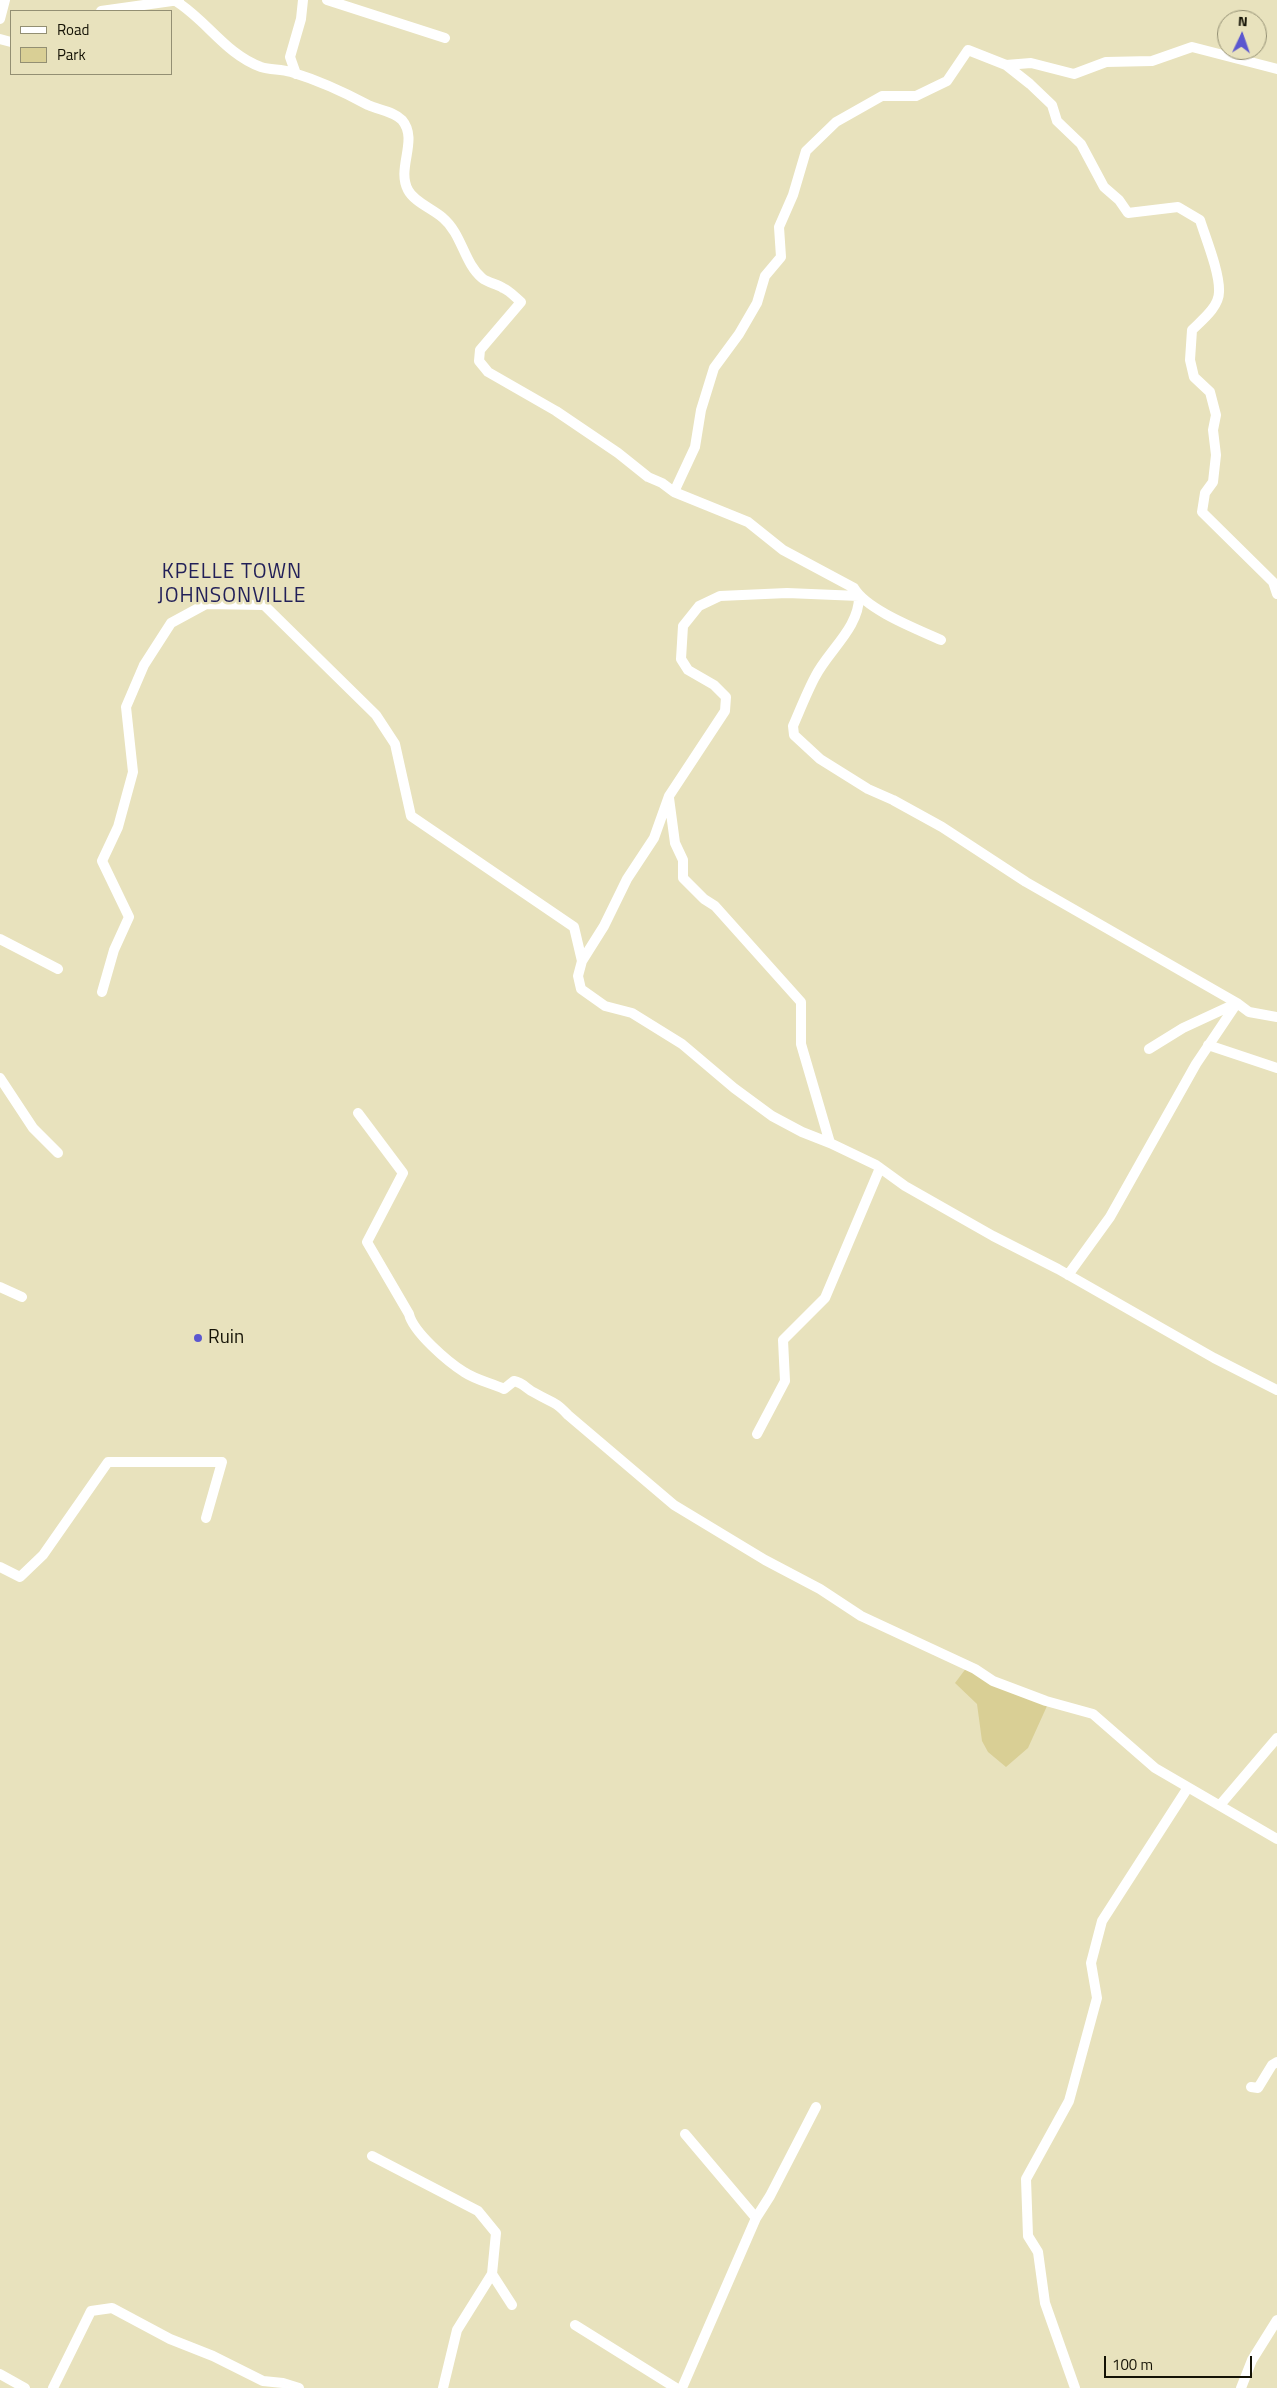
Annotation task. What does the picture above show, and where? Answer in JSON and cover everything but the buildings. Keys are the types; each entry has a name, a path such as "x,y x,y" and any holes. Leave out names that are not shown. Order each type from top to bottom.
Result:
{"street":[{"path":"0,19 5,0"},
{"path":"108,10 176,0 206,25 222,44 261,67 296,74 354,96 369,105 396,115 404,122 409,136 404,174 408,192 444,219 458,236 483,278 504,288 521,302 480,350 479,361 488,372 556,412 618,453 648,477 662,483 674,492 748,522 784,550 854,588 859,596 902,623 941,640"},
{"path":"296,74 290,57 301,19 303,0"},
{"path":"327,0 445,38"},
{"path":"1006,65 1031,63 1074,74 1106,62 1152,61 1192,47 1277,69"},
{"path":"674,492 695,447 701,410 714,368 739,334 757,303 765,276 781,257 780,227 793,195 806,151 836,122 882,96 916,96 947,81 968,50 1006,65 1052,105 1057,121 1081,144 1104,187 1120,200 1128,213 1178,207 1200,220 1212,256 1220,293 1210,312 1192,330 1190,360 1194,377 1210,392 1216,415 1213,430 1216,455 1213,482 1205,493 1202,512 1273,582 1277,594"},
{"path":"859,596 787,594 720,596 699,606 683,626 681,659 688,670 714,685 726,697 725,711 669,796 654,838 627,879 604,926 582,961 578,976 581,989 605,1006 632,1013 682,1044 734,1088 772,1116 880,1168 905,1186 993,1236 1068,1275 1264,1385 1277,1390"},
{"path":"859,596 859,605 854,616 842,639 815,676 793,726 794,735 802,744 820,759 868,789 893,800 942,827 1026,882 1249,1012 1277,1017"},
{"path":"102,992 114,950 129,917 102,861 118,827 133,772 126,708 144,665 171,623 206,604 264,605 376,715 395,744 410,816 574,927 582,961"},
{"path":"669,796 675,843 683,860 683,878 704,899 715,906 802,1002 801,1044 830,1143"},
{"path":"0,939 58,969"},
{"path":"1068,1275 1110,1217 1163,1120 1208,1045 1236,1003"},
{"path":"1149,1049 1183,1028 1236,1003"},
{"path":"1208,1045 1277,1068"},
{"path":"0,1078 33,1128 58,1153"},
{"path":"358,1113 403,1173 367,1242 409,1314 412,1324 441,1354 465,1373 504,1389 514,1381 523,1383 533,1393 556,1402 568,1415 674,1505 765,1560 820,1589 861,1616 975,1669 993,1681 1046,1701 1093,1714 1155,1768 1277,1839"},
{"path":"756,1434 785,1381 783,1340 825,1298 880,1168"},
{"path":"0,1287 22,1297"},
{"path":"0,1567 20,1577 43,1555 108,1462 222,1462 206,1518"},
{"path":"1220,1805 1277,1738"},
{"path":"1075,2388 1046,2303 1038,2252 1028,2236 1026,2179 1069,2100 1097,1998 1091,1963 1102,1921 1187,1788"},
{"path":"1251,2087 1258,2088 1272,2065 1277,2062"},
{"path":"682,2388 756,2218 770,2196 816,2108"},
{"path":"685,2134 756,2218"},
{"path":"372,2156 478,2211 496,2233 492,2274 457,2330 443,2388"},
{"path":"492,2274 512,2305"},
{"path":"53,2388 91,2311 112,2308 170,2339 213,2356 264,2381 283,2383 298,2388"},
{"path":"1241,2388 1252,2360 1277,2320"},
{"path":"575,2325 676,2388"},
{"path":"0,2374 25,2388"}],"green space":[{"path":"967,1667 1047,1706 1028,1748 1006,1767 988,1752 982,1741 977,1704 955,1683"}],"place":[{"name":"Ruin","path":"198,1338"}],"district":[{"name":"KPELLE TOWN JOHNSONVILLE","path":"232,585"}]}
